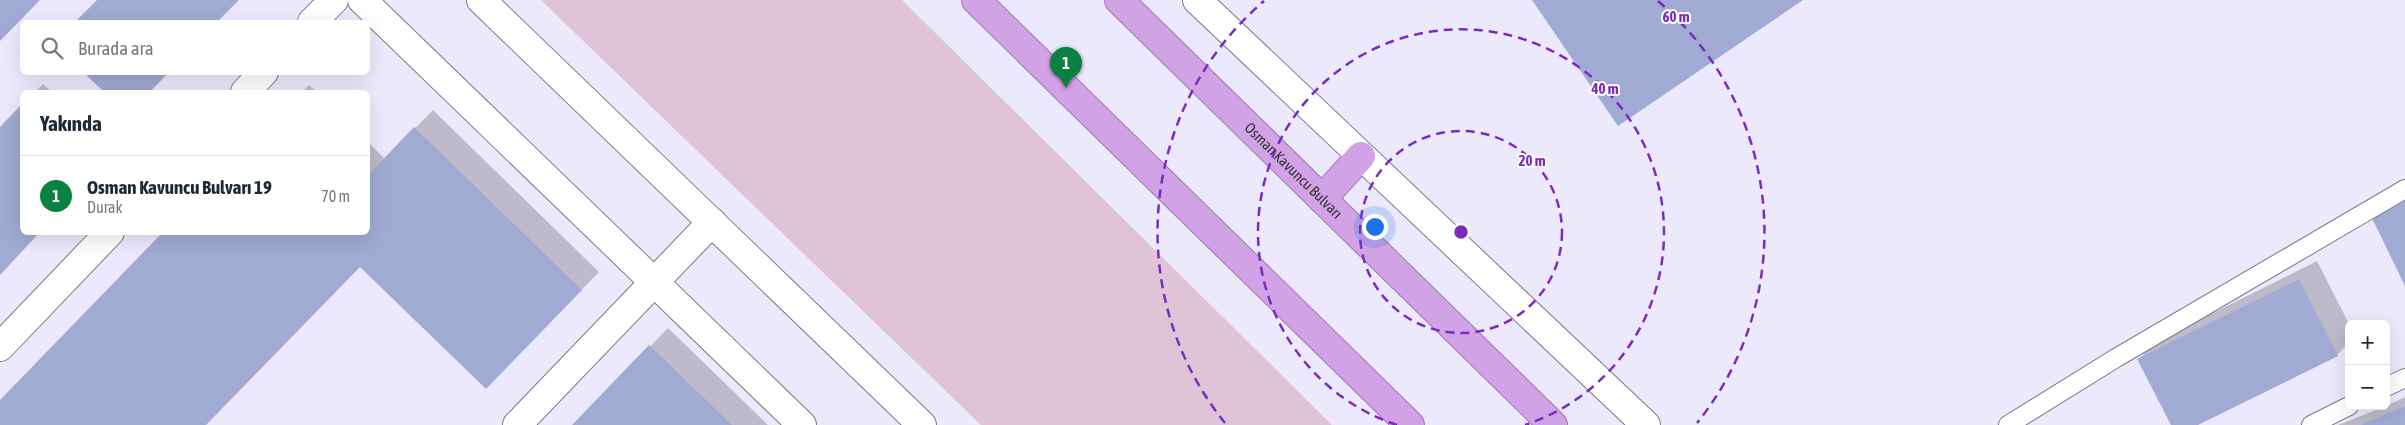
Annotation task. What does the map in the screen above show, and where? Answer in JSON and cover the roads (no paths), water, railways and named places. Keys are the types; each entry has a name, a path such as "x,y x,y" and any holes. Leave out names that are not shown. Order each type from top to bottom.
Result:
{"highway":[{"path":"976,0 1410,425"},
{"name":"Osman Kavuncu Bulvarı","path":"1119,0 1553,425"},
{"path":"1322,199 1361,156"}],"street":[{"path":"314,20 334,0"},
{"path":"362,0 802,425"},
{"path":"481,0 922,425"},
{"path":"1197,0 1646,425"},
{"path":"247,90 261,75"},
{"path":"517,425 712,222"},
{"path":"0,347 107,235"}],"lane":[{"path":"2008,425 2116,358 2405,189"},
{"path":"2390,385 2405,378"},
{"path":"2311,425 2345,408"}],"place":[{"name":"Osman Kavuncu Bulvarı 19","path":"1066,88"}]}
